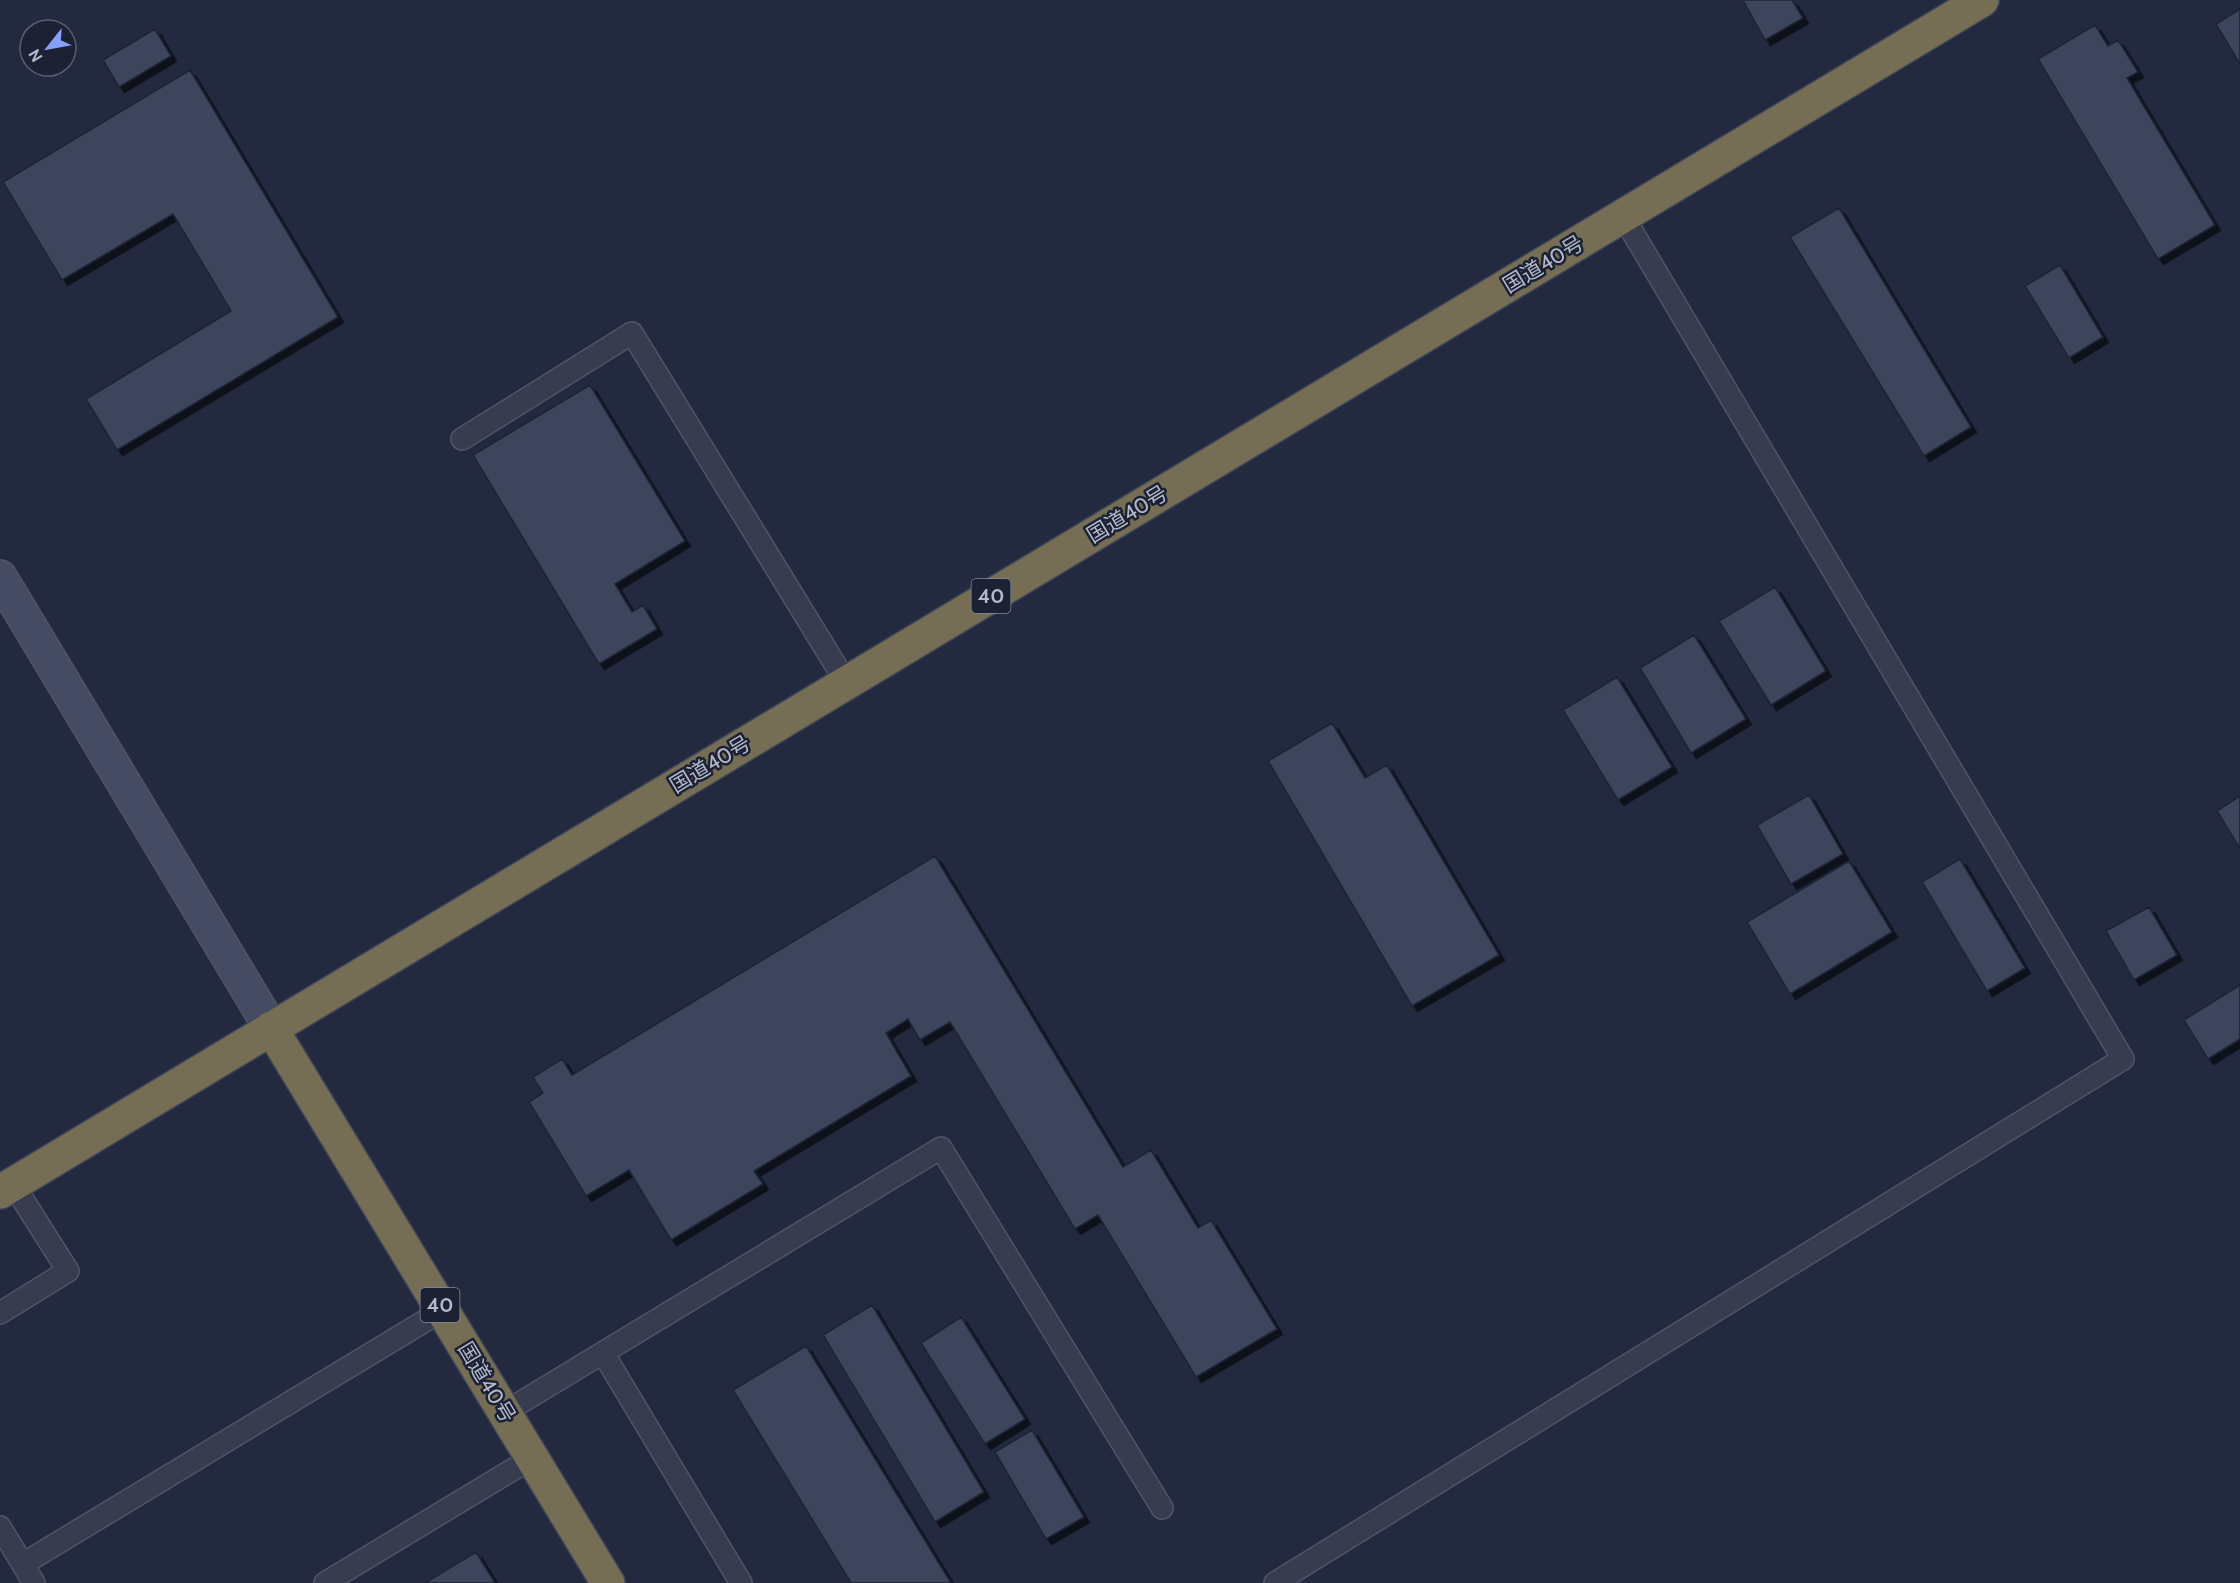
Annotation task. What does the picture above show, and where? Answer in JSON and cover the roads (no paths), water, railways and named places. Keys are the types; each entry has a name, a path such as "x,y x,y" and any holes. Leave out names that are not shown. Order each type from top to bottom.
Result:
{"highway":[{"name":"国道40号","path":"7,1188 1982,0"},
{"name":"国道40号","path":"271,1028 608,1583"}],"street":[{"path":"0,577 271,1028"}],"lane":[{"path":"1275,1583 2123,1059 1623,216"},
{"path":"462,438 632,333 846,682"},
{"path":"505,1412 941,1148 1162,1508"},
{"path":"0,1313 68,1271 7,1188"},
{"path":"23,1564 443,1310"},
{"path":"603,1353 741,1583"},
{"path":"325,1583 532,1458"},
{"path":"0,1527 34,1583"}]}
